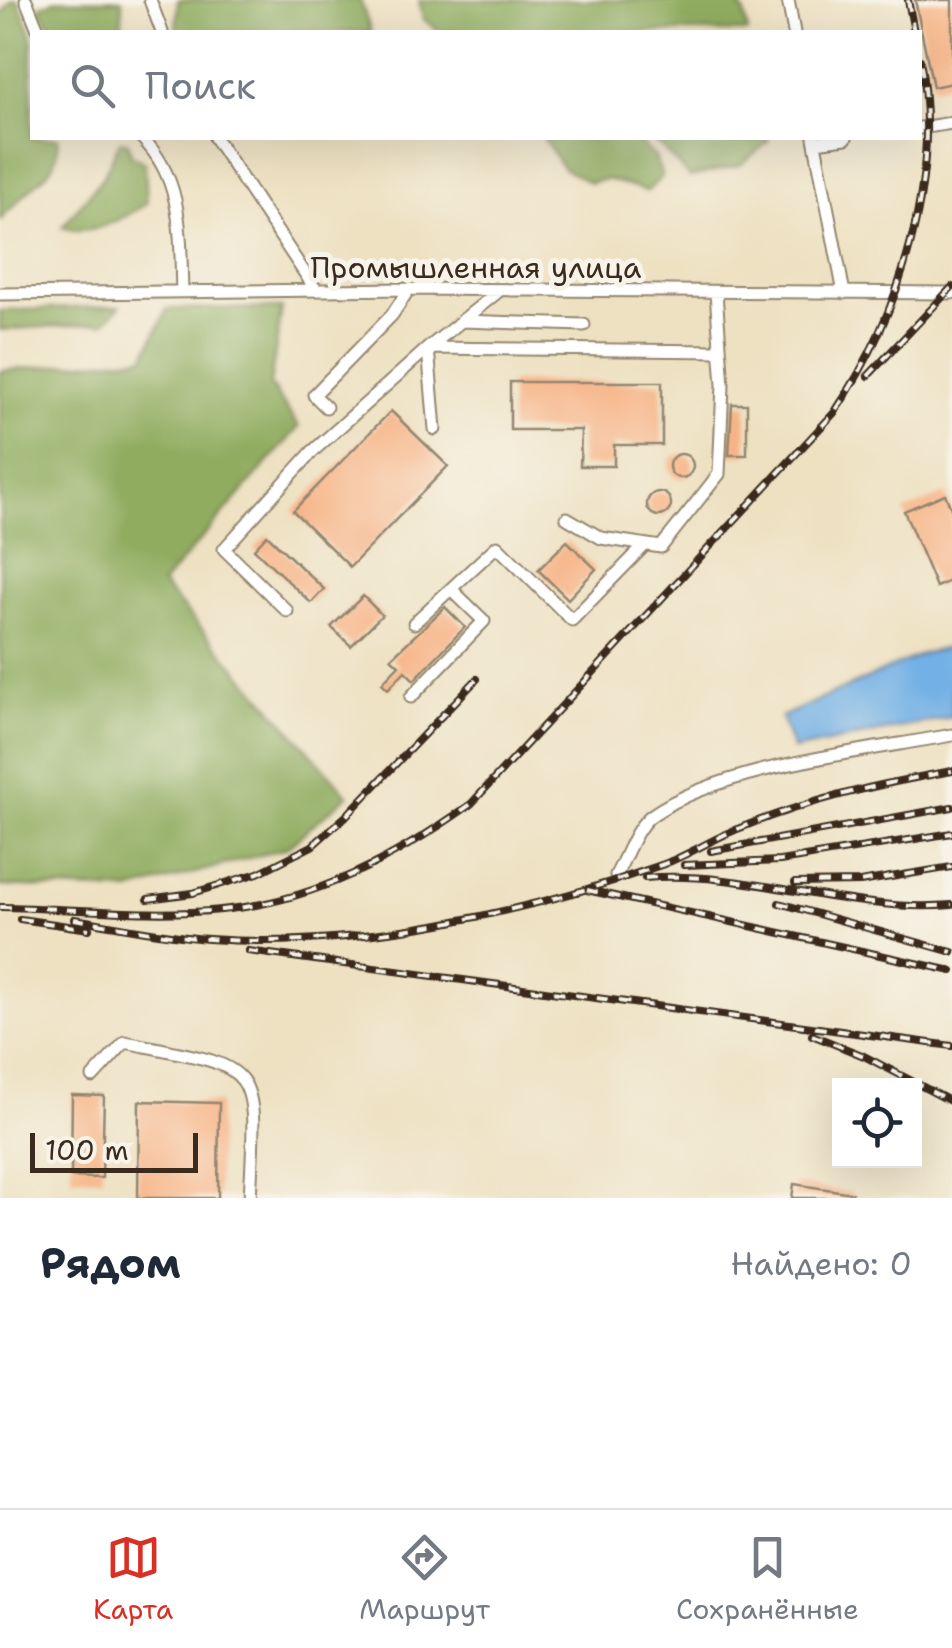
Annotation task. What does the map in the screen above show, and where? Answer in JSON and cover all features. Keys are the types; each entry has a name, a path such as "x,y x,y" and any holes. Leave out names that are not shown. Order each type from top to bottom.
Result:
{"street":[{"path":"26,0 38,30"},
{"path":"150,0 161,30"},
{"path":"788,0 794,30"},
{"path":"922,128 952,123"},
{"path":"144,140 162,164 180,209 182,292"},
{"path":"215,140 316,290"},
{"path":"815,140 844,293"},
{"path":"326,407 314,395 380,327 409,289"},
{"name":"Промышленная улица","path":"0,294 409,289 952,293"},
{"path":"287,611 224,549 313,451 428,348 500,290"},
{"path":"566,518 601,538 662,547 719,474 720,351 716,293"},
{"path":"462,321 584,325"},
{"path":"428,348 720,351"},
{"path":"428,348 435,429"},
{"path":"414,623 497,546 572,620 645,545"},
{"path":"411,697 484,621 451,589"},
{"path":"616,874 648,817 684,798 817,760 952,735"},
{"path":"94,1077 125,1042 218,1061 244,1077 256,1106 250,1198"}],"green space":[{"path":"12,0 18,0 30,30 30,140 58,140 58,148 51,169 0,220 0,16"},
{"path":"54,0 122,0 122,30 53,30 39,8"},
{"path":"178,0 360,0 370,30 176,30"},
{"path":"419,0 735,0 744,12 748,30 438,30 423,19"},
{"path":"544,140 644,140 642,145 655,157 662,177 647,191 606,179 590,183 563,168"},
{"path":"654,140 769,140 740,165 690,177"},
{"path":"120,141 128,142 131,155 145,163 147,203 117,221 95,228 62,227 103,177"},
{"path":"120,306 104,323 0,330 0,311"},
{"path":"282,308 270,385 299,427 162,584 348,795 286,848 129,891 0,886 0,371 144,357 167,309"}],"water":[{"path":"952,647 952,717 793,750 781,717 924,653"}],"building":[{"path":"915,0 952,0 952,83 933,87"},
{"path":"510,382 662,382 662,445 614,445 614,466 580,466 581,430 510,430"},
{"path":"732,404 747,404 747,455 729,455"},
{"path":"391,411 448,466 350,567 293,511"},
{"path":"681,454 690,457 690,475 681,478 672,475 669,466 672,457"},
{"path":"659,492 668,495 668,513 659,516 650,513 647,504 650,495"},
{"path":"945,494 952,511 952,580 936,587 904,511"},
{"path":"267,535 324,589 311,603 254,549"},
{"path":"567,541 596,569 568,599 538,570"},
{"path":"363,596 382,615 351,646 331,627"},
{"path":"445,607 465,627 414,680 405,671 388,689 382,683 399,665 391,658"},
{"path":"72,1095 104,1096 102,1178 71,1177"},
{"path":"139,1101 219,1103 218,1198 138,1198"},
{"path":"794,1184 852,1193 852,1198 792,1198"}],"railway":[{"path":"908,0 914,30"},
{"path":"0,907 166,913 256,905 353,874 413,842 471,804 834,413 858,375 896,289 920,198 925,151 922,78"},
{"path":"868,376 952,287"},
{"path":"148,899 193,893 258,873 312,846 346,816 477,679"},
{"path":"74,919 192,938 265,941 322,939 440,924 611,882 674,860 740,828 818,801 952,771"},
{"path":"711,851 952,807"},
{"path":"684,865 780,861 952,833"},
{"path":"795,883 860,882 952,867"},
{"path":"645,878 722,880 875,903 952,905"},
{"path":"587,890 952,971"},
{"path":"779,903 952,952"},
{"path":"20,919 89,929"},
{"path":"248,951 952,1046"},
{"path":"812,1035 864,1056 952,1102"}]}
